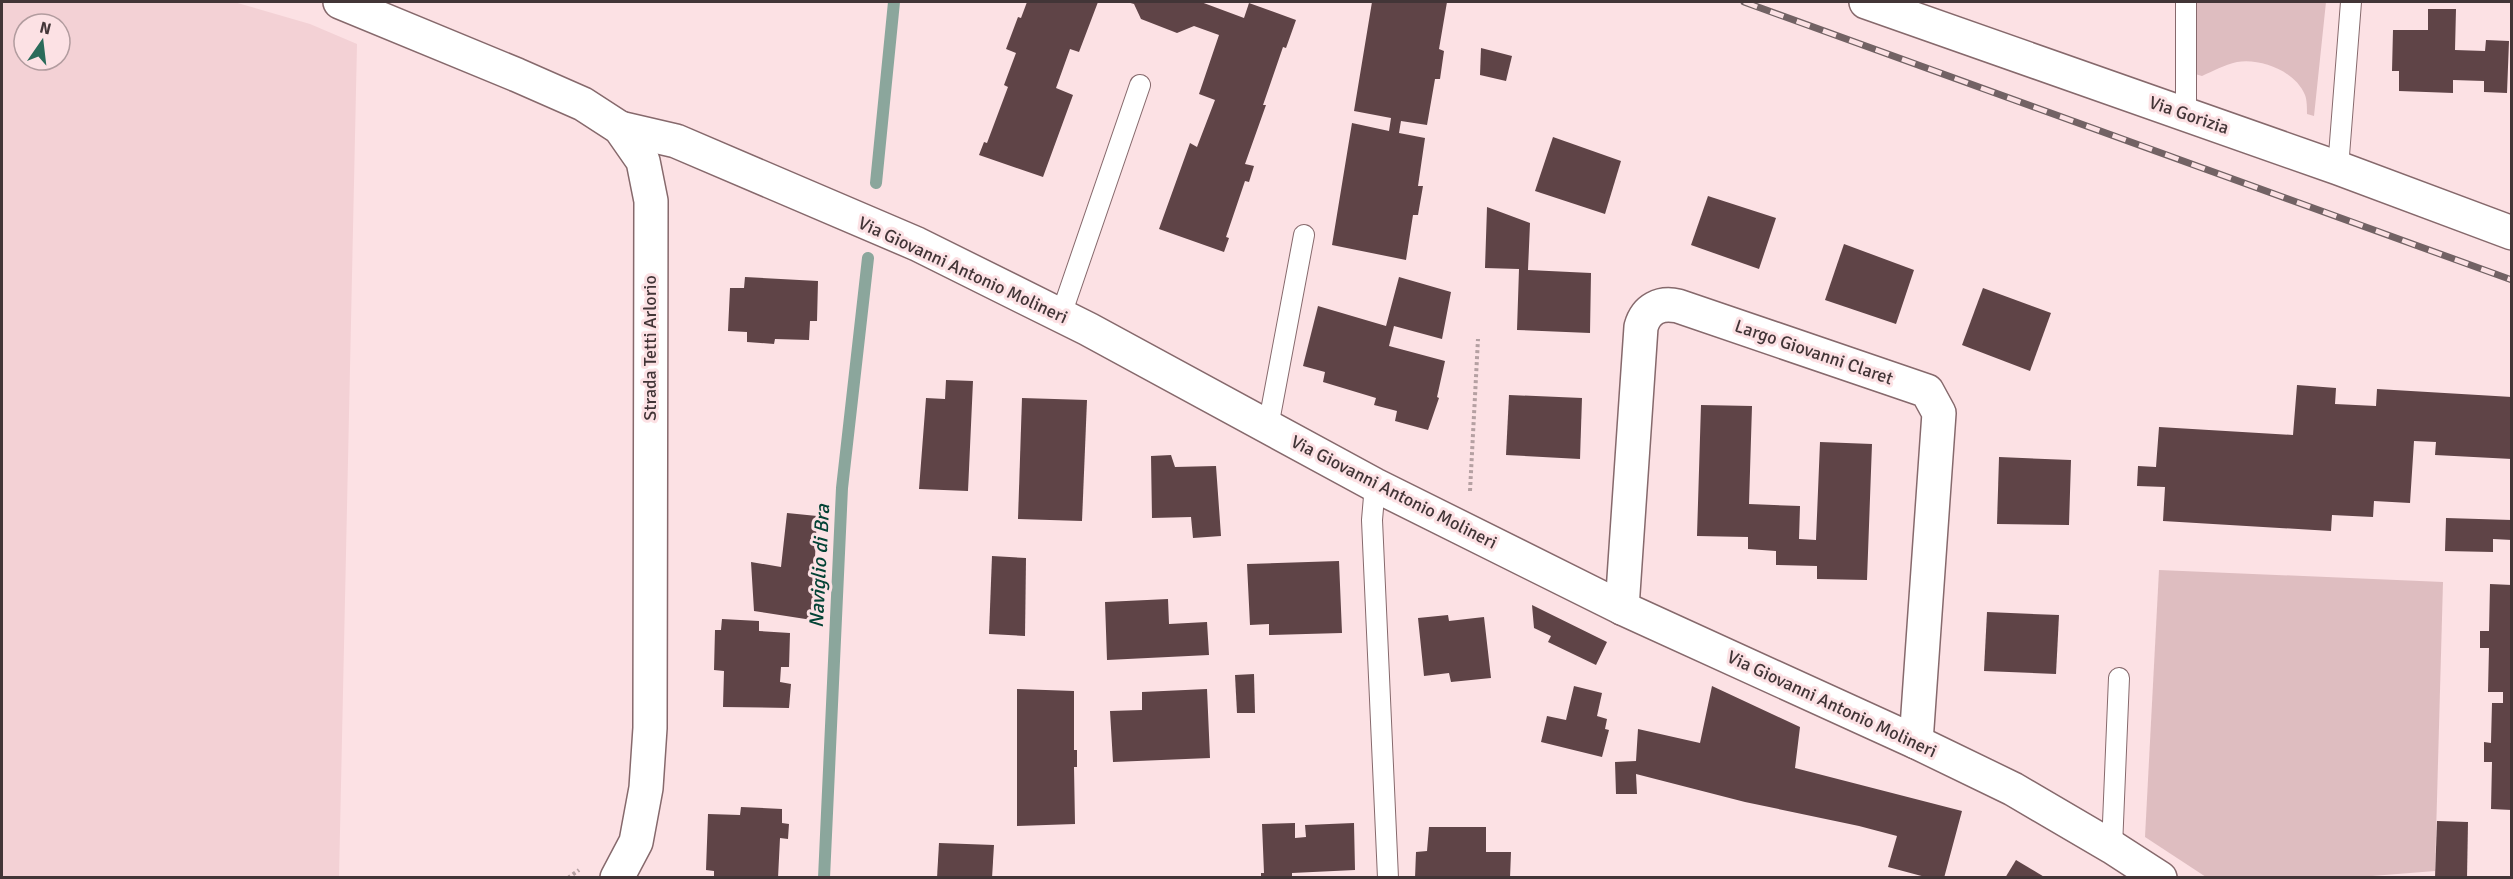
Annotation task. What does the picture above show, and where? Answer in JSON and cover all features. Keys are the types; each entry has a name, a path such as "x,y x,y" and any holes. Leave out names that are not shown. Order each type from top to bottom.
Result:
{"street":[{"name":"Strada Tetti Arlorio","path":"340,2 583,104 620,128 643,161 651,201 650,728 646,788 636,842 617,878"},
{"name":"Via Gorizia","path":"1866,2 2337,168 2511,233"},
{"name":"Via Giovanni Antonio Molineri","path":"620,128 676,141 917,244 1061,315 1375,485 1622,608 1916,742 2013,789 2160,878"},
{"name":"Largo Giovanni Claret","path":"1622,608 1641,327 1643,319 1654,308 1670,304 1678,306 1927,391 1939,413 1916,742"}],"lane":[{"path":"2186,2 2186,114"},
{"path":"2337,168 2351,2"},
{"path":"1061,315 1140,85"},
{"path":"1268,427 1304,235"},
{"path":"1375,485 1372,520 1388,878"},
{"path":"2112,847 2119,678"}],"path":[{"path":"1468,531 1478,339"},
{"path":"568,878 578,872 584,863"}],"shaded area":[{"path":"2,2 234,2 310,24 357,44 339,877 2,877"},
{"path":"2195,2 2326,2 2314,116 2307,114 2305,95 2294,79 2266,64 2237,62 2202,76 2195,74"},
{"path":"2159,570 2443,582 2435,871 2347,878 2206,877 2145,837"}],"building":[{"path":"1027,2 1098,2 1079,52 1070,49 1056,88 1073,95 1043,177 979,155 984,142 987,143 1008,87 1004,85 1016,53 1006,49 1018,17 1021,18"},
{"path":"1127,2 1201,2 1244,18 1249,3 1296,20 1286,48 1283,47 1263,105 1266,105 1245,164 1254,166 1249,182 1245,181 1226,237 1229,238 1224,252 1159,229 1190,143 1197,147 1215,100 1199,94 1219,35 1194,26 1177,33 1141,19 1134,4"},
{"path":"1372,2 1447,2 1439,49 1444,51 1440,79 1435,79 1427,125 1401,121 1399,133 1425,138 1418,186 1423,186 1418,215 1413,215 1406,260 1332,245 1352,123 1389,131 1391,118 1354,111"},
{"path":"2428,9 2456,9 2455,50 2485,51 2486,40 2509,41 2507,93 2484,92 2484,81 2453,80 2453,93 2399,91 2399,71 2392,71 2393,30 2428,30"},
{"path":"1481,48 1512,56 1506,81 1480,75"},
{"path":"1553,137 1621,161 1605,214 1535,191"},
{"path":"1708,196 1776,218 1759,269 1691,245"},
{"path":"1487,207 1530,223 1528,270 1591,273 1590,333 1517,330 1519,269 1485,268"},
{"path":"1844,244 1914,270 1896,324 1825,300"},
{"path":"745,277 818,281 817,321 810,321 809,340 775,339 774,344 747,342 747,332 728,331 730,288 744,288"},
{"path":"1399,277 1451,292 1442,339 1394,326 1389,346 1445,361 1437,397 1439,398 1428,430 1395,421 1397,411 1374,405 1376,398 1323,382 1325,372 1303,366 1318,306 1386,326"},
{"path":"1983,288 2051,313 2030,371 1962,345"},
{"path":"946,380 973,381 968,491 919,489 926,398 945,399"},
{"path":"2297,385 2336,388 2335,404 2376,406 2377,389 2512,397 2512,459 2435,455 2436,442 2414,441 2410,503 2374,501 2373,517 2332,515 2331,531 2163,521 2165,487 2137,486 2138,466 2156,467 2159,427 2293,435"},
{"path":"1509,395 1582,398 1580,459 1506,455"},
{"path":"1022,398 1087,400 1082,521 1018,519"},
{"path":"1701,405 1752,406 1749,504 1800,506 1799,539 1816,540 1820,442 1872,444 1867,580 1817,579 1817,566 1776,565 1776,551 1748,549 1748,537 1697,536"},
{"path":"1171,455 1175,467 1216,466 1221,536 1193,538 1191,517 1152,518 1151,456"},
{"path":"1999,457 2071,460 2069,525 1997,524"},
{"path":"787,513 817,516 812,620 754,611 751,562 781,567"},
{"path":"2446,518 2512,520 2512,540 2493,539 2493,552 2445,551"},
{"path":"992,556 1026,558 1025,636 989,634"},
{"path":"1339,561 1342,633 1269,635 1269,624 1250,625 1247,564"},
{"path":"2490,584 2512,585 2512,810 2491,809 2492,762 2484,762 2484,742 2491,743 2492,703 2503,703 2503,692 2488,692 2489,648 2480,648 2480,631 2489,631"},
{"path":"1168,599 1169,624 1207,622 1209,655 1107,660 1105,602"},
{"path":"1532,605 1607,642 1596,665 1548,642 1551,636 1534,628"},
{"path":"1987,612 2059,615 2056,674 1984,671"},
{"path":"1448,615 1449,621 1484,617 1491,678 1451,682 1449,673 1424,676 1418,618"},
{"path":"722,619 759,621 759,631 790,633 789,667 781,667 780,682 791,684 789,708 723,707 724,671 714,670 715,630 721,630"},
{"path":"1254,674 1255,713 1237,713 1235,675"},
{"path":"1574,686 1602,693 1597,716 1607,719 1605,729 1609,730 1602,757 1541,742 1547,716 1566,720"},
{"path":"1712,686 1800,727 1795,768 1962,811 1944,878 1929,878 1888,867 1897,836 1859,826 1745,802 1636,774 1637,794 1616,794 1615,762 1636,761 1638,729 1700,743"},
{"path":"1017,689 1074,691 1074,750 1077,750 1077,767 1074,767 1075,824 1017,826"},
{"path":"1207,689 1210,758 1113,762 1110,711 1142,710 1142,692"},
{"path":"741,807 782,809 782,823 789,824 788,839 780,838 778,878 714,878 714,871 706,870 708,814 740,815"},
{"path":"2437,821 2468,822 2467,878 2435,878"},
{"path":"1295,823 1295,838 1306,837 1305,825 1354,823 1355,870 1292,873 1292,878 1261,878 1261,873 1264,873 1262,824"},
{"path":"1429,827 1486,827 1486,852 1511,852 1510,878 1415,878 1416,852 1427,851"},
{"path":"939,843 994,845 992,878 937,878"},
{"path":"2016,860 2046,878 2005,878"}],"waterway":[{"name":"Naviglio di Bra","path":"876,183 894,2"},
{"name":"Naviglio di Bra","path":"824,878 842,488 868,258"}],"railway":[{"path":"1744,2 2512,280"}]}
